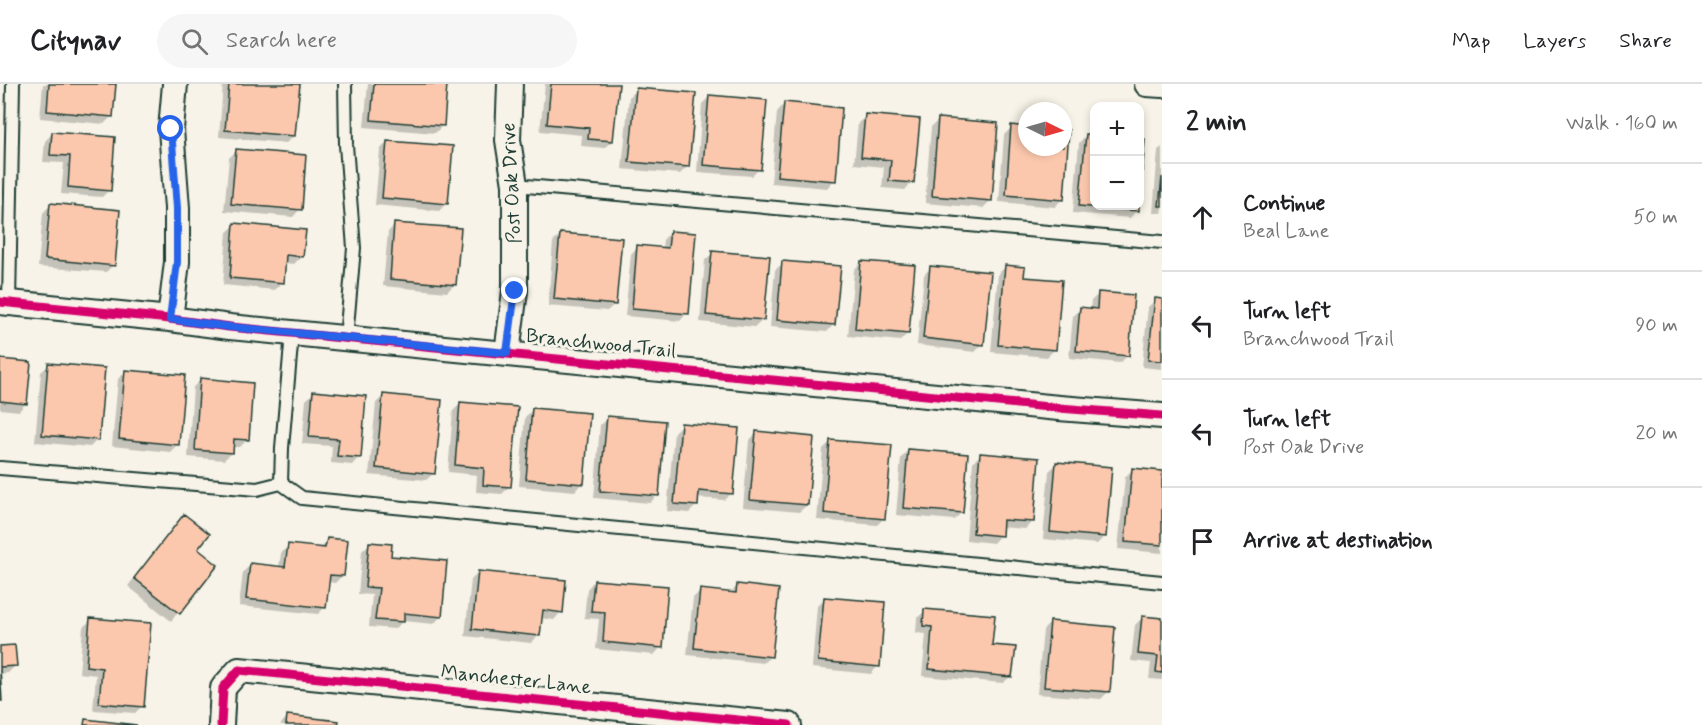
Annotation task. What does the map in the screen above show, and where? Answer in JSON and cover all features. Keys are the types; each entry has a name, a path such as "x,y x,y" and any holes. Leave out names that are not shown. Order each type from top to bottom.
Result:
{"street":[{"path":"170,319 177,262 177,208 171,129 175,84"},
{"name":"Post Oak Drive","path":"507,353 515,291 515,185 508,140 510,84"},
{"path":"1147,84 1162,85"},
{"name":"Branchwood Trail","path":"4,303 1047,407 1162,416"},
{"name":"Manchester Lane","path":"221,725 223,688 239,670 737,723 789,725"}],"lane":[{"path":"4,303 13,84"},
{"path":"345,84 346,145 354,248 346,338"},
{"path":"515,185 1162,242"},
{"path":"281,483 292,333"},
{"path":"0,468 257,489 281,483 302,498 1162,582"}],"building":[{"path":"49,84 116,84 113,117 47,111"},
{"path":"229,84 300,84 295,136 225,130"},
{"path":"374,84 447,84 444,126 371,120"},
{"path":"551,84 619,84 613,141 588,139 589,128 547,124"},
{"path":"636,88 696,93 689,167 629,162"},
{"path":"709,95 767,100 761,170 703,165"},
{"path":"784,102 842,108 836,181 777,176"},
{"path":"865,114 920,119 914,183 889,181 891,160 861,157"},
{"path":"938,118 998,123 992,201 932,196"},
{"path":"1011,125 1018,126 1018,156 1067,156 1064,200 1006,195"},
{"path":"52,132 115,137 111,191 68,187 70,156 50,155"},
{"path":"1086,134 1090,134 1090,207 1079,206"},
{"path":"387,141 453,146 448,204 382,198"},
{"path":"236,149 306,155 302,210 231,204"},
{"path":"1162,177 1162,206 1159,206"},
{"path":"50,203 120,210 115,266 45,259"},
{"path":"234,223 306,230 303,257 286,255 284,283 230,278"},
{"path":"394,223 461,228 456,285 390,279"},
{"path":"670,231 696,233 689,314 632,309 637,245 668,248"},
{"path":"560,233 622,238 616,305 554,299"},
{"path":"712,251 770,256 764,320 706,315"},
{"path":"782,261 841,266 835,325 777,320"},
{"path":"861,261 915,265 909,334 855,329"},
{"path":"1005,265 1025,267 1024,277 1062,280 1056,350 998,345"},
{"path":"930,266 991,272 984,345 923,338"},
{"path":"1098,292 1134,295 1129,356 1076,351 1080,307 1097,309"},
{"path":"1155,298 1162,299 1162,361 1148,360"},
{"path":"0,359 31,362 27,404 0,401"},
{"path":"48,363 105,368 99,440 42,435"},
{"path":"125,370 185,375 179,445 119,439"},
{"path":"200,378 253,383 249,440 234,439 233,453 195,450"},
{"path":"313,391 366,396 361,458 337,456 339,439 309,437"},
{"path":"383,394 442,400 435,474 376,468"},
{"path":"460,402 518,407 511,487 483,485 484,468 455,465"},
{"path":"532,408 590,413 584,484 526,479"},
{"path":"607,416 665,421 659,496 600,491"},
{"path":"681,423 739,428 733,494 699,491 698,506 674,504"},
{"path":"756,431 814,437 808,505 750,500"},
{"path":"830,440 892,445 885,519 824,513"},
{"path":"908,449 968,454 963,513 903,508"},
{"path":"980,453 1039,458 1034,522 1003,520 1002,536 973,533"},
{"path":"1056,462 1112,467 1106,537 1050,532"},
{"path":"1132,468 1162,471 1162,545 1125,542"},
{"path":"184,514 210,534 198,549 218,565 180,614 134,578"},
{"path":"327,538 348,540 344,576 330,575 326,608 246,599 250,563 285,567 288,544 325,548"},
{"path":"369,542 392,544 391,556 447,561 442,617 404,613 404,622 375,620 379,588 365,587"},
{"path":"478,571 566,580 563,613 543,610 540,636 472,629"},
{"path":"594,580 668,586 663,648 603,642 605,612 591,611"},
{"path":"737,584 779,589 772,657 694,648 700,589 736,593"},
{"path":"824,597 885,602 880,667 818,661"},
{"path":"924,609 995,615 992,645 1016,647 1012,677 929,669 932,627 923,626"},
{"path":"1142,616 1162,618 1162,673 1156,672 1158,656 1138,654"},
{"path":"90,618 151,623 144,707 99,703 102,668 86,666"},
{"path":"1050,621 1115,627 1110,692 1044,687"},
{"path":"15,645 17,666 0,667 0,646"},
{"path":"0,667 2,701 0,701"},
{"path":"287,715 339,721 338,725 286,725"},
{"path":"85,719 137,725 84,725"}],"cycle path":[{"path":"0,302 230,327 1059,408 1162,416"},
{"path":"221,725 223,688 239,670 789,725"}],"route":[{"path":"171,129 177,208 177,262 170,319 230,327 507,353 515,291"}]}
